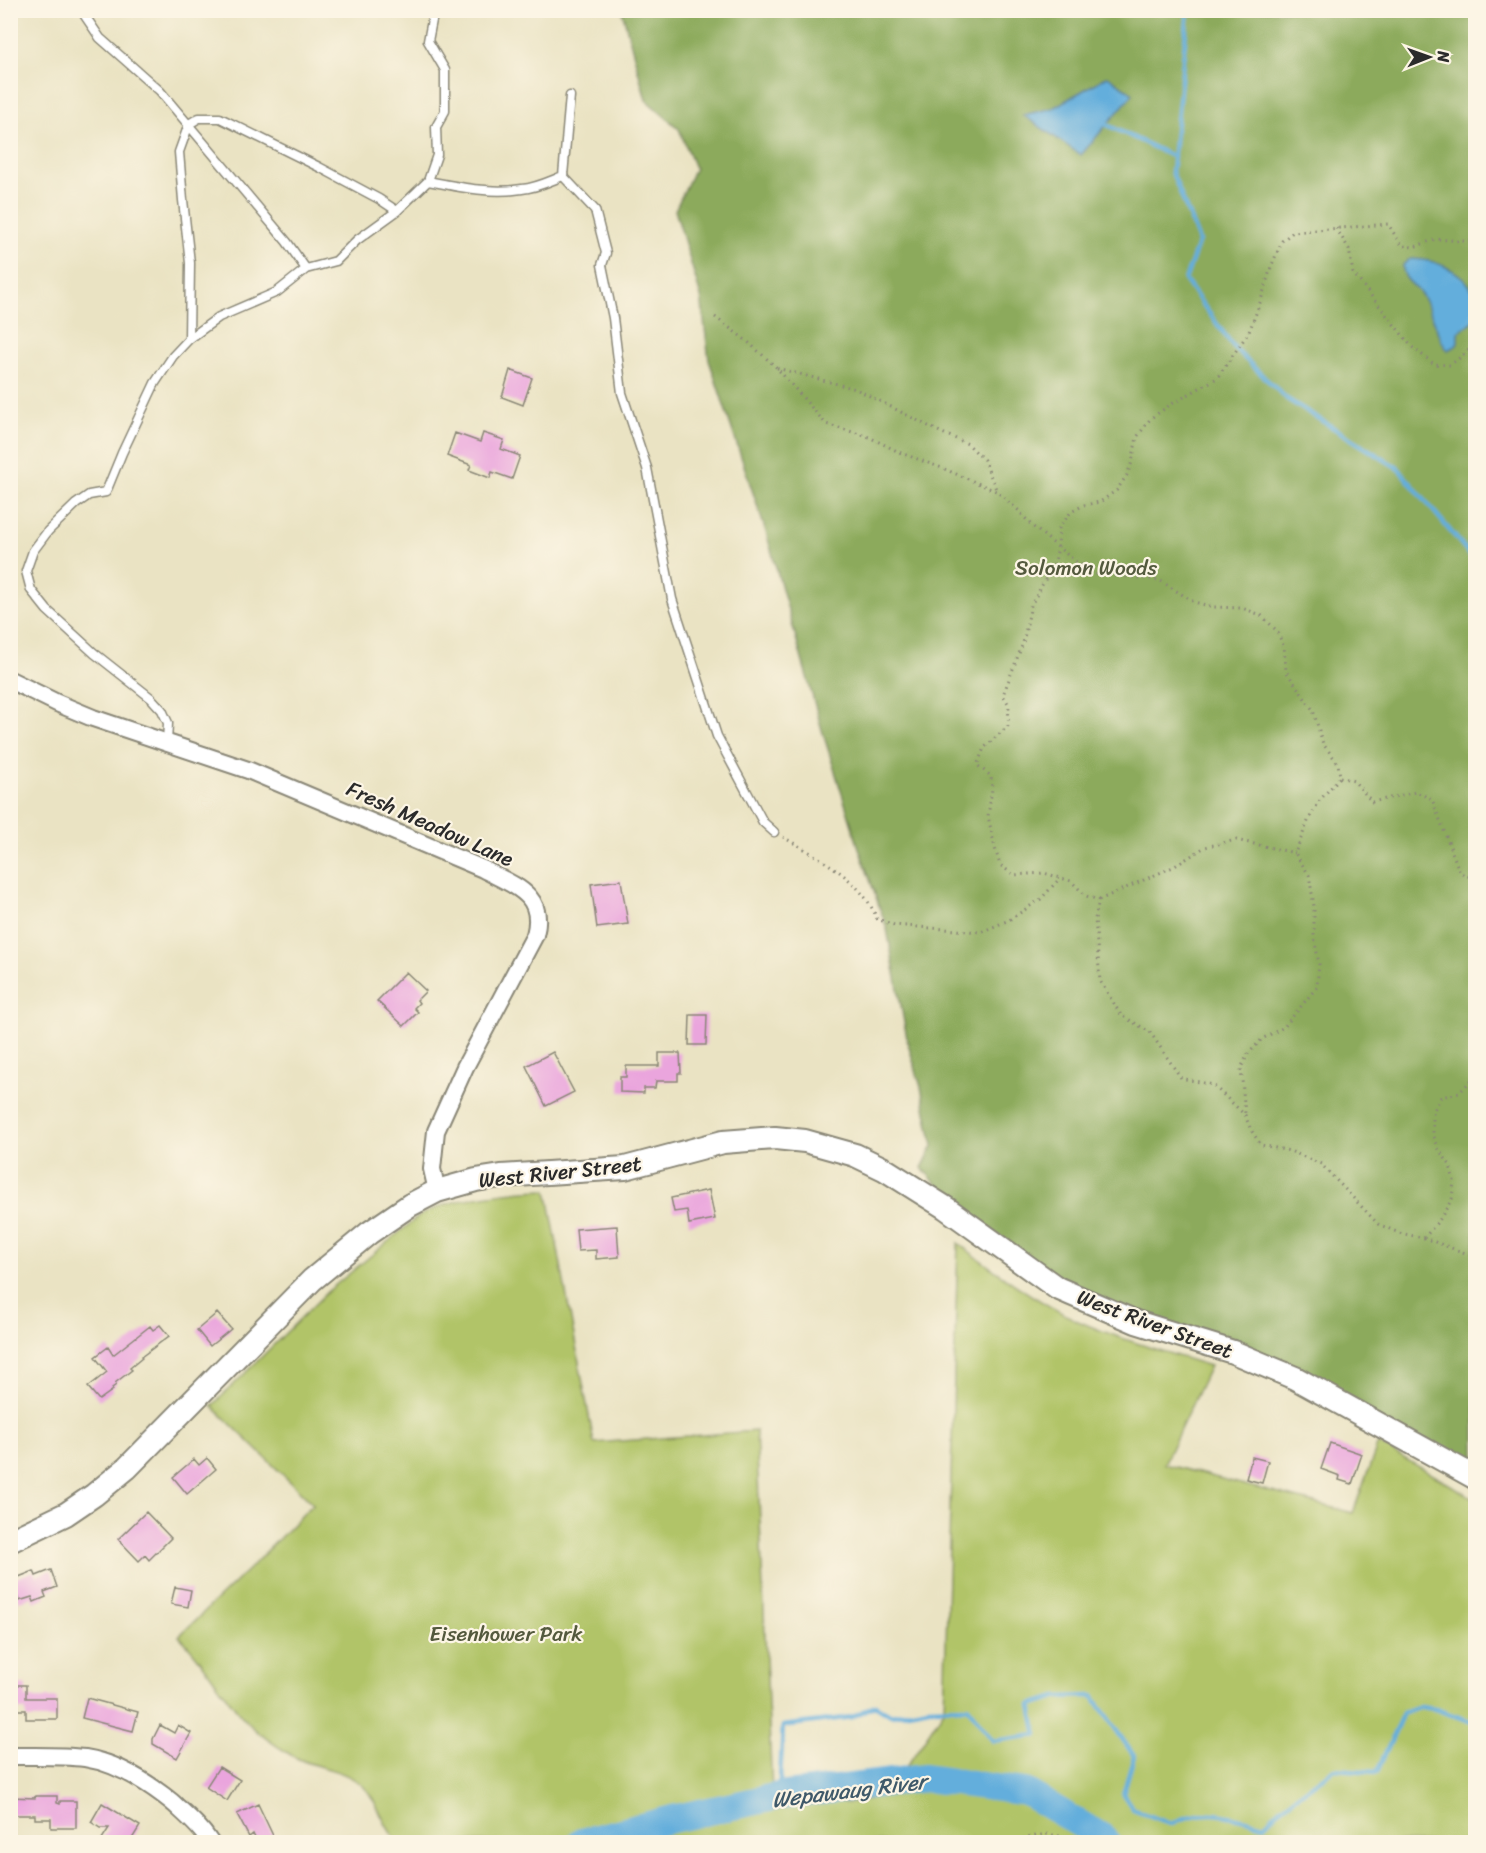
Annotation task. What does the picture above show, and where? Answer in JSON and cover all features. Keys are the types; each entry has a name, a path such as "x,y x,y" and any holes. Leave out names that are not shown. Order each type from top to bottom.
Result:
{"street":[{"name":"Fresh Meadow Lane","path":"10,680 93,718 248,770 483,869 517,887 535,904 538,913 536,935 465,1067 436,1131 432,1169 437,1191"},
{"name":"West River Street","path":"10,1541 66,1514 127,1468 312,1280 369,1233 410,1205 437,1191 466,1182 501,1176 625,1168 741,1139 775,1138 805,1141 855,1155 902,1179 1057,1288 1136,1322 1233,1352 1295,1378 1476,1478"},
{"path":"10,1756 72,1757 115,1766 157,1790 201,1828 210,1842"}],"lane":[{"path":"81,10 99,38 160,91 189,124 288,242 306,268"},
{"path":"167,743 168,723 162,710 151,698 94,653 47,609 31,590 26,571 33,551 48,531 76,504 89,495 106,492 155,383 173,356 189,339 219,317 277,292 306,268 336,261 357,240 397,211 428,181 437,155 436,127 445,111 445,70 428,41 434,10"},
{"path":"570,96 562,176 595,210 606,253 602,265 614,318 622,393 647,468 672,599 717,736 763,822 774,831"},
{"path":"189,339 190,263 179,152 189,124 200,118 220,118 319,167 397,211"},
{"path":"428,181 497,192 524,189 562,176"}],"path":[{"path":"1476,242 1436,239 1414,247 1402,246 1388,224 1293,232 1282,241 1249,332 1217,378 1151,418 1137,437 1127,476 1117,490 1101,502 1071,512 1059,528 1055,562 1031,605 1023,644 1003,695 1009,705 1008,726 984,748 977,765 991,776 992,789 988,816 1000,865 1014,875 1044,873 1071,881 1086,896 1099,900 1175,866 1205,847 1236,840 1295,853 1309,875 1314,906 1314,937 1319,964 1317,987 1284,1027 1262,1039 1248,1054 1241,1068 1245,1115 1251,1130 1261,1145 1290,1151 1321,1164 1378,1224 1399,1233 1424,1238 1476,1257"},
{"path":"1336,228 1349,249 1353,273 1412,347 1434,364 1450,365 1476,342"},
{"path":"715,317 776,367 826,424 869,438 996,491 1032,526 1075,561 1096,574 1159,580 1194,602 1213,607 1242,608 1261,615 1277,631 1284,647 1286,671 1313,710 1323,744 1338,763 1340,777 1320,800 1309,819 1295,853"},
{"path":"776,367 856,389 968,444 984,460 996,491"},
{"path":"1340,777 1354,781 1372,802 1416,792 1432,799 1460,873 1476,879"},
{"path":"774,831 836,870 861,890 871,904 876,919 894,925 981,932 1009,920 1041,899 1060,878"},
{"path":"1099,900 1095,919 1101,981 1121,1015 1150,1032 1180,1078 1213,1085 1245,1115"},
{"path":"1424,1238 1440,1219 1452,1199 1454,1180 1450,1165 1439,1150 1433,1134 1433,1112 1441,1097 1459,1093 1476,1075"},
{"path":"1005,1842 1046,1834 1060,1836 1065,1842"}],"green space":[{"name":"Solomon Woods","path":"887,10 899,12 904,10 1475,11 1475,1469 1088,1294 1019,1251 951,1200 922,1168 933,1146 921,1087 908,1044 887,929 822,730 766,532 709,360 701,297 675,210 695,168 679,129 646,100 622,11"},
{"name":"Eisenhower Park","path":"547,1190 594,1443 756,1431 772,1792 802,1789 845,1803 857,1803 875,1797 895,1784 944,1710 958,1243 1031,1295 1078,1321 1127,1340 1210,1366 1164,1464 1353,1513 1378,1443 1475,1499 1475,1842 398,1842 388,1829 373,1798 362,1785 336,1771 300,1760 257,1731 238,1712 179,1636 313,1504 212,1406 327,1292 419,1216 432,1209 464,1200"}],"water":[{"path":"1108,76 1133,94 1081,155 1023,115 1053,108"},
{"path":"1409,259 1420,259 1443,265 1462,277 1474,296 1476,309 1474,319 1458,332 1458,343 1448,350 1424,299 1404,274 1403,265"}],"building":[{"path":"510,370 532,378 523,405 502,397"},
{"path":"455,433 480,442 483,433 504,440 501,449 520,456 512,479 492,472 490,478 469,470 471,465 447,456"},
{"path":"621,880 628,924 597,928 591,884"},
{"path":"406,972 426,991 417,1000 419,1003 414,1008 418,1012 404,1026 377,1001"},
{"path":"690,1015 707,1015 706,1045 689,1045"},
{"path":"553,1052 574,1092 546,1106 526,1066"},
{"path":"659,1053 680,1053 681,1073 678,1073 678,1081 656,1081 655,1088 644,1088 644,1093 620,1092 620,1077 626,1077 626,1066 659,1066"},
{"path":"709,1190 715,1219 689,1224 687,1210 674,1212 671,1198"},
{"path":"617,1226 619,1257 596,1259 596,1250 578,1251 576,1229"},
{"path":"217,1313 231,1329 210,1346 197,1330"},
{"path":"160,1325 169,1336 141,1357 130,1368 132,1370 115,1383 113,1390 99,1400 88,1387 107,1372 95,1357 108,1347 113,1355 150,1326 153,1330"},
{"path":"1330,1443 1362,1454 1352,1484 1339,1480 1340,1476 1321,1469"},
{"path":"1252,1457 1268,1461 1262,1483 1246,1479"},
{"path":"207,1458 216,1469 187,1494 173,1477 194,1459 199,1465"},
{"path":"146,1512 171,1538 149,1560 145,1555 139,1561 118,1539"},
{"path":"51,1570 57,1587 44,1592 46,1597 34,1602 32,1597 19,1601 11,1580 34,1571 36,1576"},
{"path":"175,1587 191,1590 188,1607 171,1604"},
{"path":"11,1685 26,1685 26,1698 57,1698 57,1719 26,1719 26,1710 11,1710"},
{"path":"87,1698 138,1712 133,1731 82,1718"},
{"path":"160,1725 174,1733 178,1725 191,1733 177,1758 153,1744"},
{"path":"219,1767 240,1780 227,1801 206,1787"},
{"path":"35,1796 57,1796 57,1803 60,1804 60,1801 76,1801 76,1828 51,1828 51,1819 35,1819 35,1815 10,1815 10,1797 35,1798"},
{"path":"102,1803 140,1826 130,1842 100,1842 109,1828 100,1828 91,1822"},
{"path":"258,1804 276,1842 257,1842 253,1834 249,1837 237,1814"}],"waterway":[{"path":"1188,10 1172,172 1199,241 1185,280 1236,350 1287,399 1398,468 1476,562"},
{"path":"1103,123 1174,157"},
{"path":"779,1796 783,1726 852,1717 875,1705 891,1715 929,1708 968,1707 993,1741 1037,1735 1031,1705 1056,1697 1093,1696 1134,1756 1123,1794 1133,1809 1171,1824 1195,1815 1218,1814 1264,1825 1281,1808 1334,1769 1377,1772 1403,1713 1421,1707 1435,1709 1476,1723"},
{"name":"Wepawaug River","path":"581,1842 672,1819 779,1796 925,1778 1026,1792 1107,1842"}]}
